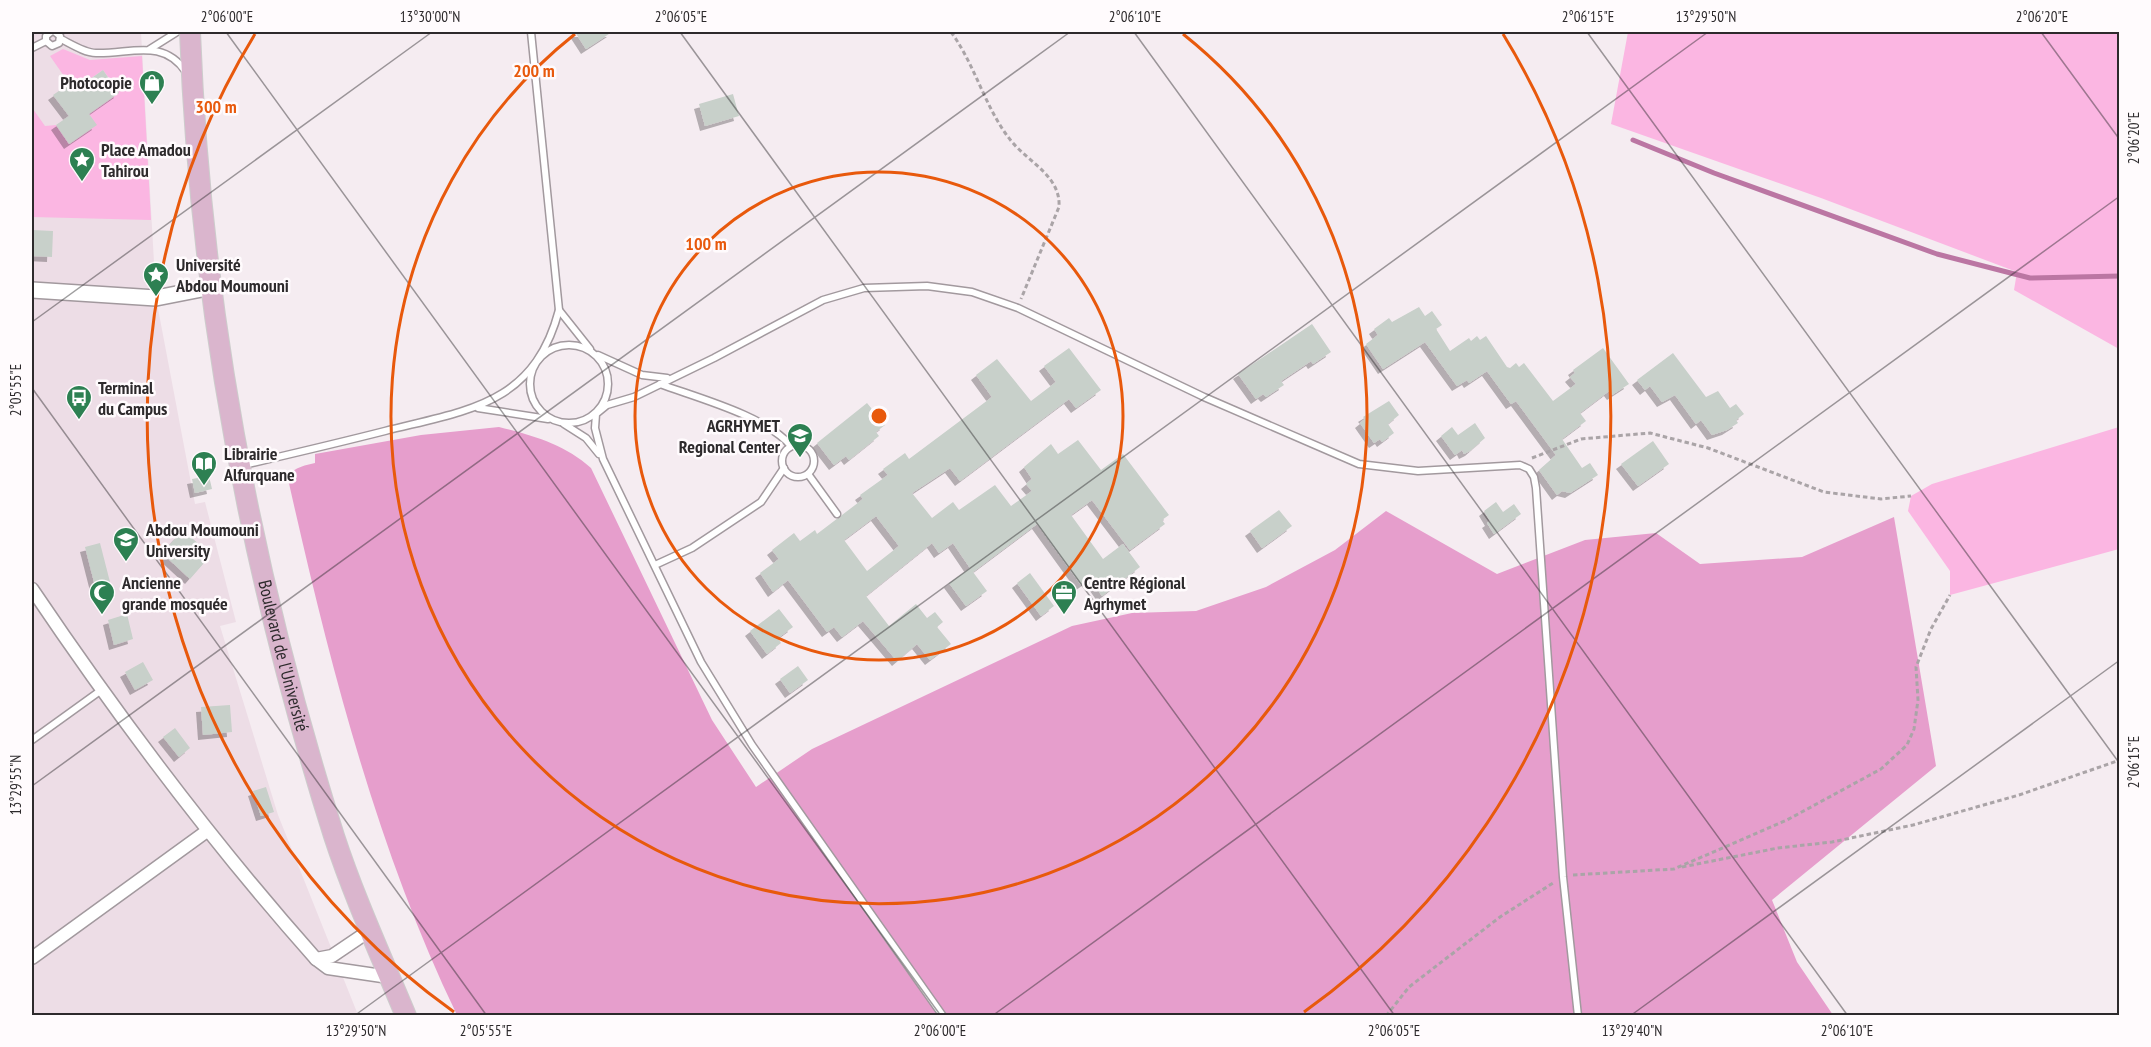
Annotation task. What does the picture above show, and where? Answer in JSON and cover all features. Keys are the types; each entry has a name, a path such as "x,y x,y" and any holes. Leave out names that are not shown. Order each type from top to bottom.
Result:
{"main road":[{"name":"Boulevard de l'Université","path":"190,32 192,86 212,287 240,466 283,663 335,838 369,931 406,1016"}],"street":[{"path":"32,290 156,298 212,287"},
{"path":"32,589 100,691 207,831 316,959 328,968 389,977"},
{"path":"32,958 207,831"},
{"path":"316,959 332,956 369,931"}],"lane":[{"path":"46,41 46,36 53,32 61,39 93,53 149,50 176,59 186,71 192,86"},
{"path":"149,50 177,32"},
{"path":"531,32 559,310 548,346 537,361 530,378 532,397 543,412 586,438 603,459"},
{"path":"46,41 54,46 61,39"},
{"path":"32,48 46,41"},
{"path":"478,408 510,411 573,423 586,419 598,410 714,358 823,300 864,288 927,286 972,292 1018,308 1204,397 1359,464 1418,471 1520,465 1529,470 1534,477 1536,488 1563,877 1578,1016"},
{"path":"559,310 605,366 609,385 598,410 595,428 603,459 701,662 752,745 943,1016"},
{"path":"240,466 478,408 514,385 544,353 563,345 584,347 642,375 668,378"},
{"path":"660,384 758,422 782,436 791,446 805,446 811,451 814,465 808,474 798,478 791,476 784,468 782,458 791,446"},
{"path":"655,565 692,548 761,502 784,468"},
{"path":"808,474 837,514"},
{"path":"32,740 100,691"}],"path":[{"path":"951,32 993,113 1013,142 1046,174 1060,194 1059,207 1018,308"},
{"path":"1520,465 1539,453 1581,439 1650,433 1708,448 1824,492 1881,499 1911,496"},
{"path":"1674,869 1786,820 1881,768 1907,745 1914,729 1918,700 1916,667 1931,629 1950,595"},
{"path":"1386,1016 1409,987 1500,917 1563,877 1674,869 1778,848 1832,842 1913,825 2019,795 2120,760"}],"shaded area":[{"name":"Abdou Moumouni University","path":"32,32 141,32 156,298 195,504 205,502 236,622 220,626 278,815 358,1015 32,1015"},
{"path":"1628,32 2119,32 2119,349 2014,290 2017,272 1821,198 1611,124"},
{"path":"63,49 90,60 142,56 151,220 32,217 32,96 33,109 45,126 56,125 70,144 96,125 89,114 119,92 103,70 77,88 91,107 87,109 50,56"},
{"path":"499,427 559,447 591,468 712,720 756,787 812,749 1072,626 1132,613 1196,611 1266,587 1335,550 1386,511 1497,574 1585,540 1656,533 1700,564 1802,557 1894,517 1936,766 1772,900 1797,962 1833,1015 457,1015 402,886 379,820 338,684 288,479 295,469 315,463 315,454 421,435"},
{"path":"2119,427 2119,549 1950,595 1950,571 1908,511 1911,496 1932,484"}],"building":[{"path":"575,32 612,32 586,49"},
{"path":"103,70 119,93 89,114 97,125 69,144 56,125 69,116 53,95 69,84 73,91"},
{"path":"733,94 739,116 705,126 699,104"},
{"path":"32,230 53,231 52,257 32,256"},
{"path":"1419,307 1425,316 1432,311 1442,325 1436,329 1450,351 1469,338 1471,341 1477,336 1480,340 1486,336 1507,367 1510,368 1516,363 1519,367 1524,363 1553,401 1576,384 1570,377 1575,373 1573,370 1603,348 1629,384 1612,395 1609,391 1580,413 1586,421 1562,439 1582,468 1590,463 1598,475 1570,493 1562,491 1557,495 1539,470 1556,455 1516,401 1511,404 1487,371 1469,383 1467,380 1457,386 1425,342 1383,369 1366,344 1378,335 1374,329 1389,318 1392,322"},
{"path":"1312,324 1331,352 1313,364 1311,361 1281,381 1284,385 1266,397 1263,394 1256,399 1238,374"},
{"path":"1069,348 1101,390 1076,408 1069,399 960,481 950,468 912,493 932,518 953,502 959,510 995,485 1011,506 1032,491 1026,484 1032,479 1024,467 1051,444 1058,454 1078,440 1101,470 1123,454 1169,515 1162,520 1165,524 1130,550 1092,500 1071,515 1103,559 1123,544 1140,567 1102,596 1090,579 1081,585 1037,524 973,572 987,591 966,606 949,583 970,568 953,543 939,553 932,543 866,596 889,626 916,604 927,618 935,612 943,622 937,627 951,644 930,660 917,644 897,661 863,621 842,637 834,627 827,632 788,580 773,592 760,573 779,559 772,550 794,533 800,541 815,530 817,534 863,499 860,495 888,475 883,469 905,453 909,459 992,397 976,375 997,359 1031,401 1056,382 1044,366","holes":["876,516 899,546 867,571 844,540"]},
{"path":"1673,353 1706,397 1718,391 1730,408 1736,404 1744,414 1736,420 1738,423 1712,435 1701,420 1696,424 1675,395 1662,402 1650,386 1645,390 1637,380"},
{"path":"1389,401 1399,415 1388,424 1394,433 1382,442 1380,439 1374,443 1360,423 1365,419 1363,417"},
{"path":"867,403 885,425 876,432 879,436 849,460 846,456 834,465 817,443"},
{"path":"1475,423 1485,438 1470,451 1464,454 1462,450 1455,455 1441,436 1452,427 1458,435"},
{"path":"1653,441 1669,464 1638,486 1621,464"},
{"path":"209,476 212,489 195,493 192,479"},
{"path":"1496,502 1503,512 1514,504 1521,514 1494,534 1487,523 1490,521 1484,511"},
{"path":"1279,510 1292,526 1262,548 1250,531"},
{"path":"183,530 211,555 190,579 162,553"},
{"path":"100,543 110,582 95,586 85,547"},
{"path":"1030,573 1054,606 1041,616 1017,583"},
{"path":"779,609 793,627 778,638 781,643 767,654 750,631"},
{"path":"127,614 133,639 114,645 108,620"},
{"path":"143,662 153,680 135,690 125,672"},
{"path":"798,666 808,680 790,693 780,679"},
{"path":"230,705 232,732 203,735 201,707"},
{"path":"175,728 190,748 179,757 163,737"},
{"path":"266,787 274,812 261,816 253,791"}],"waterway":[{"path":"1633,140 1714,173 1937,254 2030,278 2120,276"}],"place":[{"name":"Photocopie","path":"152,106"},
{"name":"Place Amadou Tahirou","path":"82,183"},
{"name":"Université Abdou Moumouni","path":"156,298"},
{"name":"Terminal du Campus","path":"79,421"},
{"name":"AGRHYMET Regional Center","path":"800,459"},
{"name":"Librairie Alfurquane","path":"204,487"},
{"name":"Abdou Moumouni University","path":"126,563"},
{"name":"Ancienne grande mosquée","path":"102,616"},
{"name":"Centre Régional Agrhymet","path":"1064,616"}]}
